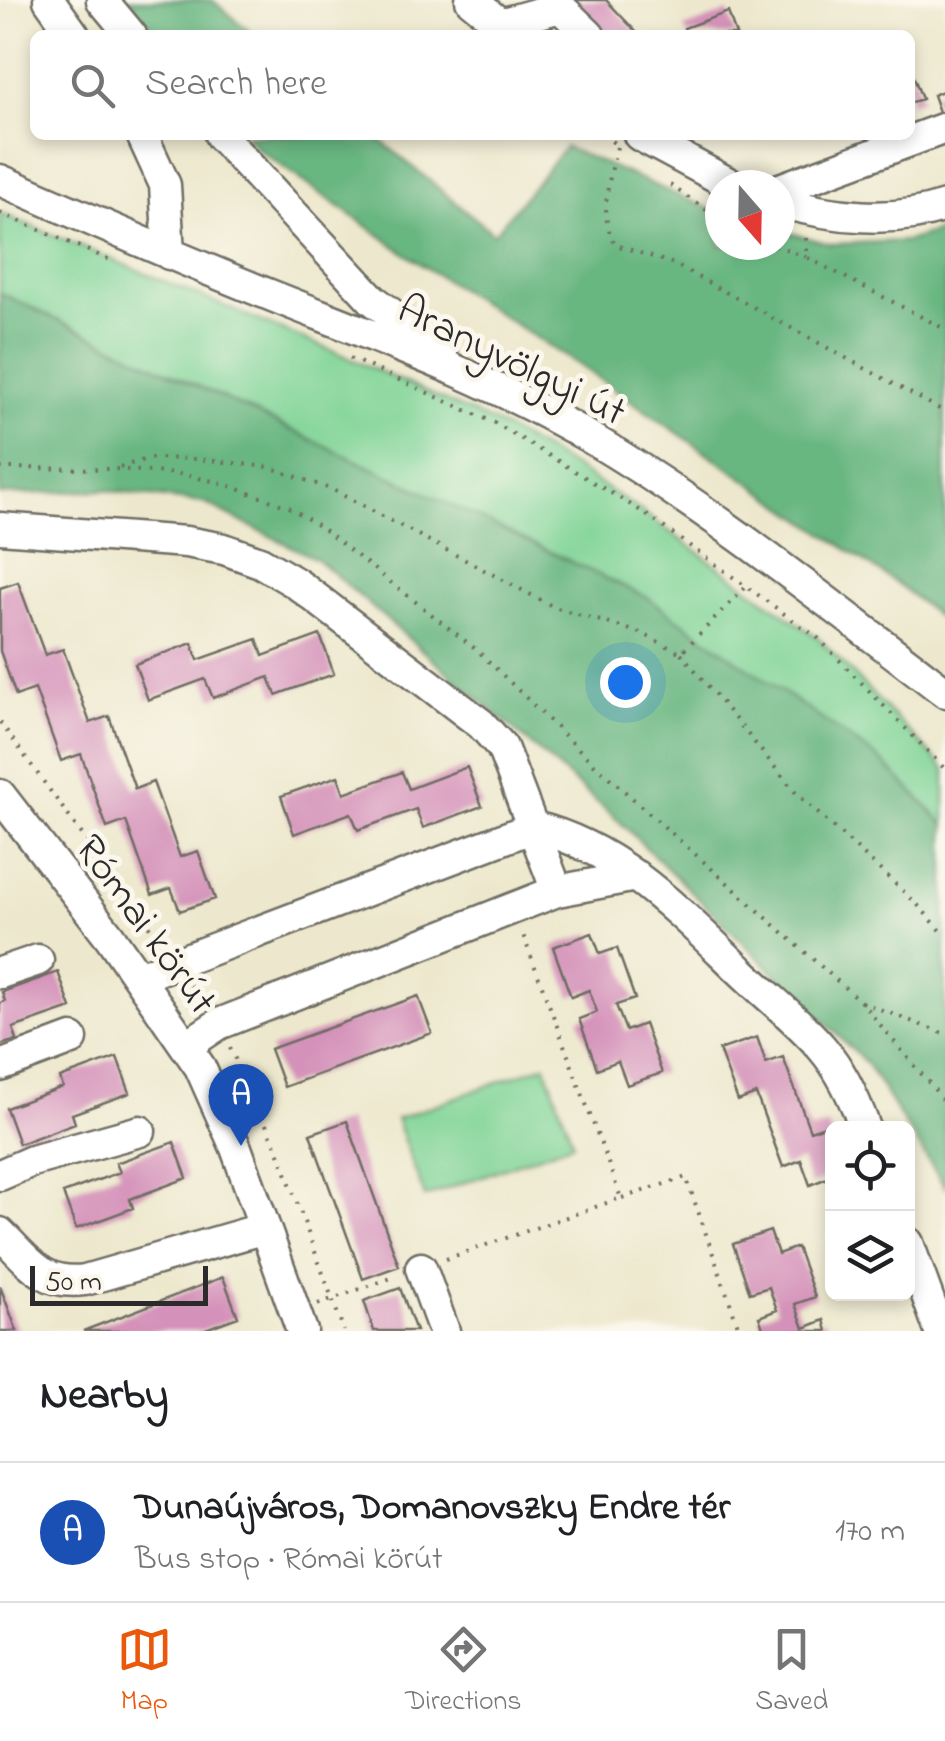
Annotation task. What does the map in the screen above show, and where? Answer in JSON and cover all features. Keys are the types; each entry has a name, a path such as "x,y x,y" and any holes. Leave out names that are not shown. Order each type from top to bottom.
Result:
{"street":[{"path":"49,0 70,30"},
{"path":"102,0 127,30"},
{"path":"471,0 507,29 560,6 584,30"},
{"path":"915,139 945,128"},
{"path":"144,140 165,185 168,254"},
{"path":"225,140 372,299 468,374"},
{"path":"639,140 705,172"},
{"path":"795,183 913,140"},
{"name":"Aranyvölgyi út","path":"0,180 168,254 468,374 587,436 662,483 945,692"},
{"path":"795,205 853,216 893,216 945,206"},
{"path":"0,528 186,542 224,549 260,562 296,583 481,724 502,747 557,891"},
{"name":"Római körút","path":"0,795 186,1046 224,1116 298,1321"},
{"path":"139,978 534,826 576,839 636,876 671,904 822,1048 852,1094 862,1121"},
{"path":"186,1046 219,1024 557,891 636,876"},
{"path":"0,973 38,960"},
{"path":"0,1066 72,1039"},
{"path":"0,1175 32,1161 140,1131"},
{"path":"0,1233 46,1278 64,1283 265,1228"},
{"path":"915,1263 940,1331"},
{"path":"421,1268 444,1331"}],"path":[{"path":"634,140 608,184 609,230 616,245 674,264 945,412"},
{"path":"0,213 122,265"},
{"path":"795,213 806,258"},
{"path":"795,253 945,329"},
{"path":"347,357 494,423 575,468 747,586 818,638 945,769"},
{"path":"115,469 150,458 269,468 333,490 554,608 642,633 681,653 796,793 915,902 945,935"},
{"path":"681,653 747,586"},
{"path":"0,722 219,1024 277,1148 344,1331"},
{"path":"514,910 622,1198"},
{"path":"861,1002 945,1034"},
{"path":"298,1321 333,1299 686,1177 740,1331"}],"green space":[{"path":"128,0 212,0 248,30 155,30"},
{"path":"250,140 380,140 494,234 565,147 705,207 705,260 795,260 795,234 830,244 907,241 945,229 945,623 899,585 579,365 419,263"},
{"path":"0,213 347,357 495,423 575,468 818,638 945,769 945,825 881,761 646,597 0,293"},
{"path":"0,293 646,597 882,761 945,825 945,1187 915,1140 915,1121 903,1121 867,1064 620,822 318,560 204,503 104,490 0,495"},
{"path":"545,1065 573,1143 425,1197 396,1119"}],"building":[{"path":"573,0 606,0 634,30 600,30"},
{"path":"728,12 734,30 685,30"},
{"path":"915,80 922,99 915,101"},
{"path":"945,90 945,113 940,115 933,95"},
{"path":"18,582 45,655 63,649 90,723 109,716 135,789 153,782 180,857 198,851 215,899 180,911 171,888 152,895 126,821 107,828 81,754 61,761 35,689 16,696 0,651 0,588"},
{"path":"320,635 334,674 276,695 269,677 213,698 205,679 148,700 135,664 192,643 198,660 257,639 263,656"},
{"path":"467,767 482,806 423,828 416,809 358,830 351,813 294,834 281,796 338,776 344,793 402,772 409,789"},
{"path":"592,933 600,954 617,948 635,999 616,1005 626,1031 644,1024 662,1073 627,1085 618,1061 597,1069 579,1019 597,1012 589,990 571,997 553,947"},
{"path":"58,972 71,1008 13,1028 17,1040 0,1045 0,1003 5,1001 2,992"},
{"path":"418,996 432,1033 284,1087 270,1049"},
{"path":"757,1037 766,1063 783,1057 810,1131 825,1126 825,1179 810,1185 801,1160 783,1167 756,1094 738,1101 719,1050"},
{"path":"117,1057 130,1093 72,1114 75,1123 19,1144 6,1108 63,1087 60,1078"},
{"path":"347,1121 399,1266 363,1279 310,1134"},
{"path":"174,1142 187,1178 130,1199 133,1208 76,1229 63,1193 120,1172 116,1163"},
{"path":"770,1231 778,1254 797,1247 815,1297 795,1304 804,1328 824,1320 827,1331 764,1331 759,1317 777,1310 769,1287 750,1293 733,1244"},
{"path":"223,1277 238,1317 200,1331 83,1331"},
{"path":"0,1286 17,1331 0,1331"},
{"path":"400,1288 416,1331 374,1331 364,1301"}],"place":[{"name":"Dunaújváros, Domanovszky Endre tér","path":"241,1146"}]}
